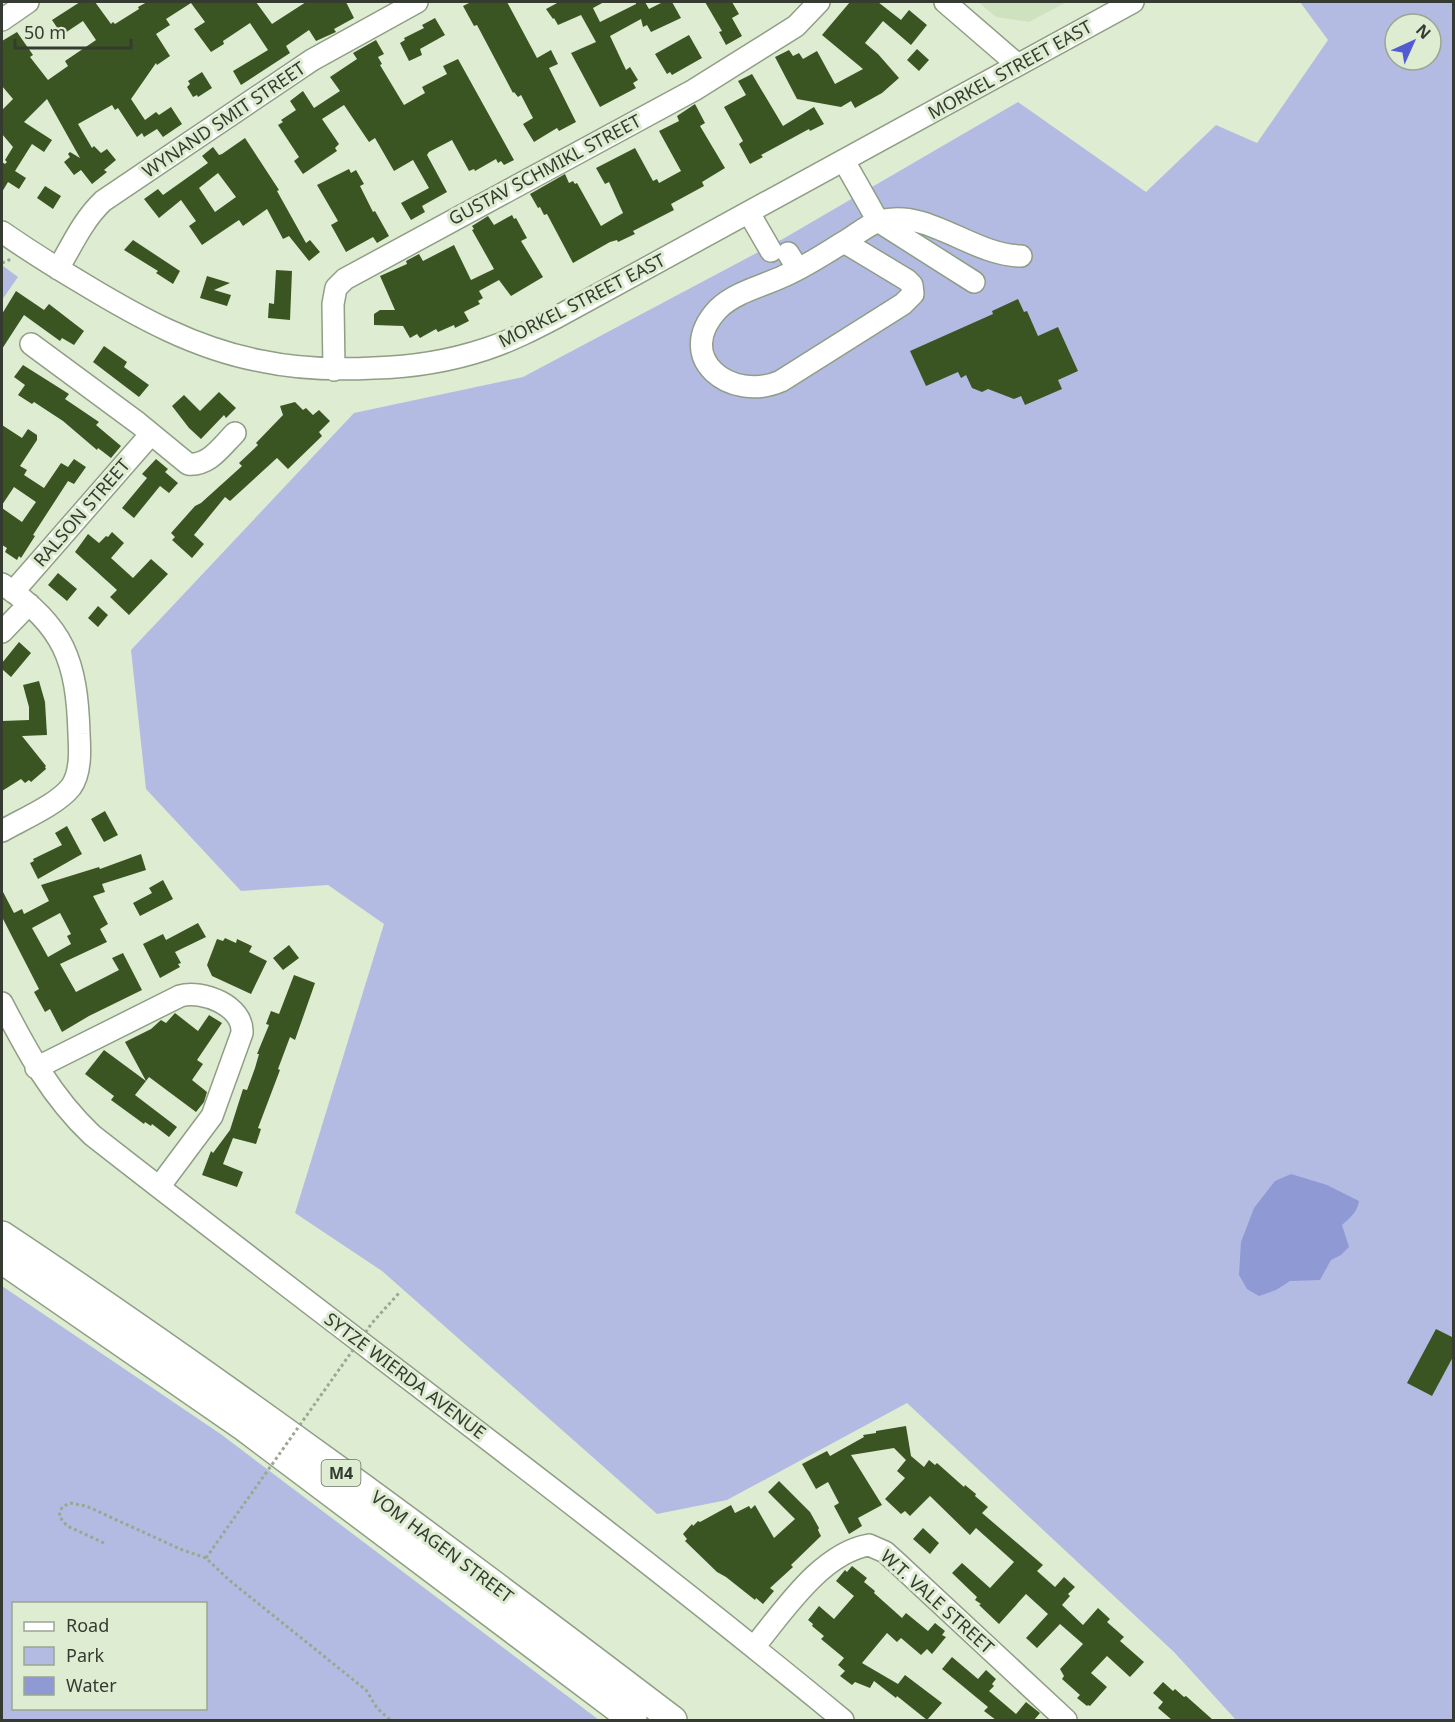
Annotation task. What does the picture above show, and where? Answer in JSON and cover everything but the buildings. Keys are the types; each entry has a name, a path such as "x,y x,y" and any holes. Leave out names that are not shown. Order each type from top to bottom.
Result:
{"main road":[{"name":"VOM HAGEN STREET","path":"2,1235 141,1330 405,1519 673,1720"},
{"name":"VOM HAGEN STREET","path":"2,1260 245,1428 633,1720"}],"street":[{"path":"2,20 28,2"},
{"name":"WYNAND SMIT STREET","path":"58,269 84,223 103,201 312,60 417,2"},
{"name":"GUSTAV SCHMIKL STREET","path":"334,370 333,304 336,288 345,279 694,90 796,26 819,2"},
{"path":"945,2 1018,65"},
{"name":"MORKEL STREET EAST","path":"2,232 58,269 155,325 202,345 261,362 334,370 405,367 435,362 485,350 557,317 1133,2"},
{"path":"844,161 878,221 974,282"},
{"path":"755,210 784,259"},
{"path":"844,242 907,280 912,285 913,294 903,304 771,386 745,387 731,383 717,375 706,364 701,351 703,336 715,313 731,299 784,259 844,242 878,221 913,219 988,250 1021,256"},
{"path":"31,345 188,464 195,465 210,458 235,433"},
{"name":"RALSON STREET","path":"2,632 15,594 151,434"},
{"path":"2,831 58,799 69,789 75,780 80,749 76,690 68,657 53,629 15,594"},
{"path":"36,1068 163,1003 187,994 203,996 234,1011 240,1019 242,1033 212,1116 159,1187"},
{"name":"SYTZE WIERDA AVENUE","path":"2,1003 36,1068 75,1118 92,1135 563,1497 843,1720"},
{"name":"W.T. VALE STREET","path":"754,1647 811,1580 845,1553 869,1545 885,1552 1066,1720"}],"path":[{"path":"206,1558 372,1323 399,1293"},
{"path":"104,1543 67,1526 59,1516 62,1507 70,1503 86,1506 170,1545 206,1558 229,1580 366,1690 377,1708 390,1720"}],"shaded area":[{"path":"978,2 1067,2 1029,22 996,17"}],"green space":[{"path":"1300,2 1453,2 1453,1720 1236,1720 1174,1652 907,1403 727,1500 657,1514 382,1271 295,1213 384,924 328,885 241,891 146,789 131,650 354,413 523,377 781,240 1018,102 1146,192 1216,125 1257,143 1328,40"},
{"path":"2,265 18,277 2,300"},
{"path":"2,1286 222,1435 599,1720 2,1720"}],"water":[{"path":"1291,1174 1327,1185 1359,1201 1351,1217 1342,1225 1349,1247 1341,1255 1331,1260 1320,1280 1290,1281 1276,1290 1259,1296 1247,1289 1239,1275 1241,1242 1254,1208 1275,1181"}]}
